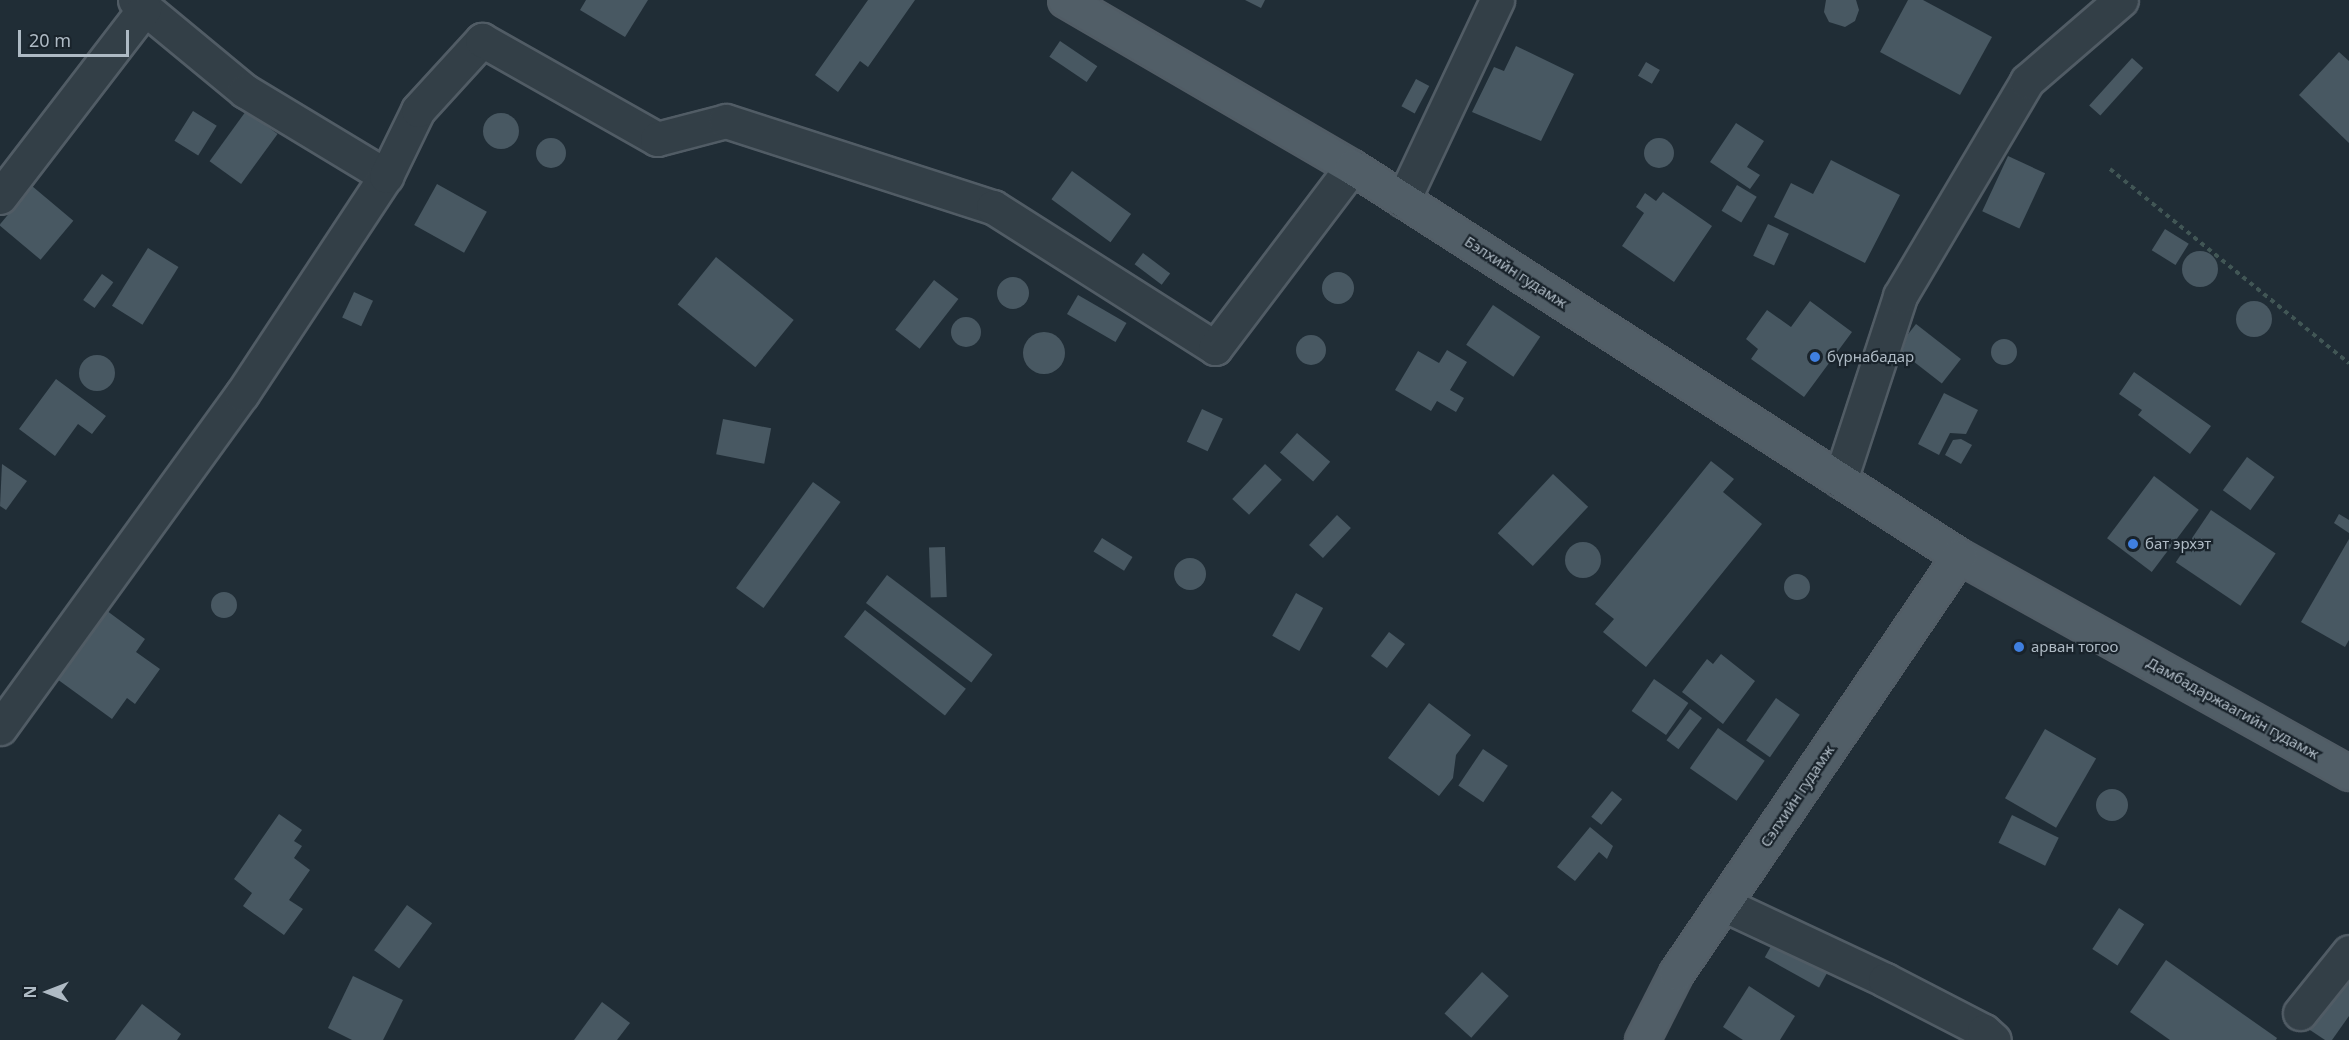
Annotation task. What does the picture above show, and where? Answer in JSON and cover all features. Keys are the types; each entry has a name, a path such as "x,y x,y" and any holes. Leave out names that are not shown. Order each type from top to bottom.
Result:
{"main road":[{"name":"Бэлхийн гудамж","path":"1065,0 1352,167 1959,556"},
{"name":"Дамбадаржаагийн гудамж","path":"1959,556 2349,773"},
{"name":"Сэлхийн гудамж","path":"1642,1040 1677,973 1959,556"}],"street":[{"path":"1403,200 1497,0"},
{"path":"1840,480 1900,296 2027,81 2121,0"},
{"path":"0,197 140,4 245,91 386,176"},
{"path":"0,728 242,394 386,176 418,110 482,40 657,139 726,121 993,207 1215,348 1352,167"},
{"path":"1723,904 1885,980 1984,1031 1994,1040"},
{"path":"2300,1013 2349,952"}],"path":[{"path":"2110,169 2349,363"}],"building":[{"path":"586,0 648,0 625,37 580,10"},
{"path":"868,0 915,0 868,67 860,61 838,92 815,75"},
{"path":"1245,0 1265,0 1261,8"},
{"path":"1826,0 1856,0 1859,10 1855,21 1845,27 1829,22 1824,12"},
{"path":"1908,0 1923,0 1992,37 1960,95 1880,52"},
{"path":"1060,41 1097,66 1087,82 1049,57"},
{"path":"1516,46 1574,74 1541,141 1472,112 1494,67 1504,71"},
{"path":"2339,52 2349,61 2349,143 2299,95"},
{"path":"2132,58 2143,68 2100,116 2089,106"},
{"path":"1646,62 1660,70 1652,84 1638,76"},
{"path":"1416,79 1429,86 1415,113 1401,106"},
{"path":"193,111 217,126 198,156 174,141"},
{"path":"246,111 278,134 241,184 210,161"},
{"path":"501,113 514,118 519,131 514,144 501,149 488,144 483,131 488,118"},
{"path":"1736,123 1764,141 1747,167 1760,175 1750,189 1710,162"},
{"path":"551,138 562,142 566,153 562,164 551,168 540,164 536,153 540,142"},
{"path":"1659,138 1670,142 1674,153 1670,164 1659,168 1648,164 1644,153 1648,142"},
{"path":"2008,156 2045,173 2019,229 1982,211"},
{"path":"1831,160 1900,195 1865,263 1774,217 1791,183 1813,194"},
{"path":"1072,171 1131,214 1110,242 1051,199"},
{"path":"437,184 487,212 464,253 414,225"},
{"path":"1737,185 1757,197 1741,223 1722,211"},
{"path":"32,186 73,221 41,260 0,226"},
{"path":"1663,192 1712,226 1674,282 1622,246 1644,213 1636,207 1645,193 1656,201"},
{"path":"1768,224 1789,234 1774,265 1753,256"},
{"path":"2165,229 2189,244 2175,265 2152,250"},
{"path":"148,248 179,267 142,325 112,306"},
{"path":"2200,251 2213,256 2218,269 2213,282 2200,287 2187,282 2182,269 2187,256"},
{"path":"1143,253 1170,273 1162,285 1135,264"},
{"path":"716,257 794,320 755,367 678,304"},
{"path":"1338,272 1350,276 1354,288 1350,300 1338,304 1326,300 1322,288 1326,276"},
{"path":"102,274 113,282 95,308 83,300"},
{"path":"1013,277 1024,282 1029,293 1024,304 1013,309 1002,304 997,293 1002,282"},
{"path":"934,280 958,299 920,349 895,330"},
{"path":"354,292 373,301 361,326 342,317"},
{"path":"1078,295 1126,323 1115,342 1067,314"},
{"path":"1810,301 1852,332 1804,397 1751,359 1758,349 1746,339 1767,310 1791,327"},
{"path":"2254,301 2267,306 2272,319 2267,332 2254,337 2241,332 2236,319 2241,306"},
{"path":"1493,305 1540,337 1513,377 1466,345"},
{"path":"966,317 977,321 981,332 977,343 966,347 955,343 951,332 955,321"},
{"path":"1916,324 1961,359 1942,384 1897,348"},
{"path":"1044,332 1052,333 1059,338 1064,345 1064,361 1059,368 1052,373 1044,374 1036,373 1029,368 1024,361 1023,353 1024,345 1029,338 1036,333"},
{"path":"1311,335 1322,339 1326,350 1322,361 1311,365 1300,361 1296,350 1300,339"},
{"path":"2004,339 2013,343 2017,352 2013,361 2004,365 1995,361 1991,352 1995,343"},
{"path":"1447,350 1467,362 1450,390 1464,398 1456,412 1437,401 1431,411 1395,390 1418,351 1439,363"},
{"path":"97,355 110,360 115,373 110,386 97,391 84,386 79,373 84,360"},
{"path":"2134,372 2211,426 2190,454 2138,415 2142,410 2119,394"},
{"path":"56,379 106,416 92,434 78,424 55,456 19,429"},
{"path":"1944,393 1978,410 1966,434 1950,433 1939,455 1918,444"},
{"path":"1202,409 1223,419 1208,451 1187,442"},
{"path":"723,419 771,428 764,464 716,454"},
{"path":"1297,433 1330,462 1313,481 1280,453"},
{"path":"1961,439 1972,445 1961,464 1945,455 1953,440"},
{"path":"2247,457 2275,477 2250,510 2223,490"},
{"path":"1711,461 1734,479 1723,492 1762,524 1646,667 1603,632 1614,619 1595,604"},
{"path":"2,464 27,481 6,510 0,506"},
{"path":"1265,464 1282,480 1249,515 1232,499"},
{"path":"1553,474 1588,507 1533,566 1498,533"},
{"path":"2154,476 2199,510 2152,572 2107,538"},
{"path":"813,482 841,502 764,608 736,588"},
{"path":"2211,510 2276,554 2240,606 2176,562"},
{"path":"2339,514 2349,520 2349,533 2334,523"},
{"path":"1337,515 1351,528 1323,558 1309,545"},
{"path":"1102,538 1133,557 1124,571 1094,552"},
{"path":"2349,539 2349,640 2345,647 2301,622"},
{"path":"1583,542 1595,548 1601,560 1595,572 1583,578 1571,572 1565,560 1571,548"},
{"path":"945,547 947,597 931,598 929,548"},
{"path":"1190,558 1201,563 1206,574 1201,585 1190,590 1179,585 1174,574 1179,563"},
{"path":"1797,574 1806,578 1810,587 1806,596 1797,600 1788,596 1784,587 1788,578"},
{"path":"887,575 992,654 971,682 866,603"},
{"path":"224,592 233,596 237,605 233,614 224,618 215,614 211,605 215,596"},
{"path":"1296,593 1323,608 1299,651 1272,636"},
{"path":"95,602 145,639 136,652 160,669 135,704 127,698 112,719 46,671"},
{"path":"865,610 966,689 945,716 844,637"},
{"path":"1389,632 1405,644 1387,668 1371,656"},
{"path":"1721,654 1755,681 1723,724 1682,692 1707,659 1713,664"},
{"path":"1654,679 1688,703 1666,735 1632,711"},
{"path":"1776,698 1800,715 1770,757 1746,741"},
{"path":"1429,703 1471,735 1456,755 1453,778 1439,796 1388,758"},
{"path":"1690,709 1702,718 1679,749 1667,740"},
{"path":"1718,728 1765,761 1737,801 1690,768"},
{"path":"2045,729 2096,758 2056,828 2005,798"},
{"path":"1483,749 1508,766 1483,802 1458,785"},
{"path":"2112,789 2123,794 2128,805 2123,816 2112,821 2101,816 2096,805 2101,794"},
{"path":"1612,791 1622,799 1601,825 1591,817"},
{"path":"279,814 302,830 294,841 302,846 294,858 310,870 289,900 303,909 284,935 243,906 252,893 234,879"},
{"path":"2012,815 2059,838 2045,866 1998,843"},
{"path":"1590,827 1613,846 1607,859 1599,852 1575,881 1557,867"},
{"path":"407,905 432,923 399,969 374,950"},
{"path":"2119,908 2144,924 2117,965 2092,949"},
{"path":"1775,939 1829,969 1819,987 1765,957"},
{"path":"2166,960 2277,1038 2276,1040 2170,1040 2130,1012"},
{"path":"2349,967 2349,1016 2332,1040 2325,1040 2307,1028"},
{"path":"1482,972 1509,996 1471,1038 1445,1014"},
{"path":"353,976 403,1000 383,1040 352,1040 328,1028"},
{"path":"1749,986 1795,1016 1780,1040 1743,1040 1723,1027"},
{"path":"602,1002 630,1023 617,1040 574,1040"},
{"path":"142,1004 181,1034 177,1040 115,1040"}],"place":[{"name":"бүрнабадар","path":"1815,357"},
{"name":"бат эрхэт","path":"2133,544"},
{"name":"арван тогоо","path":"2019,647"}]}
